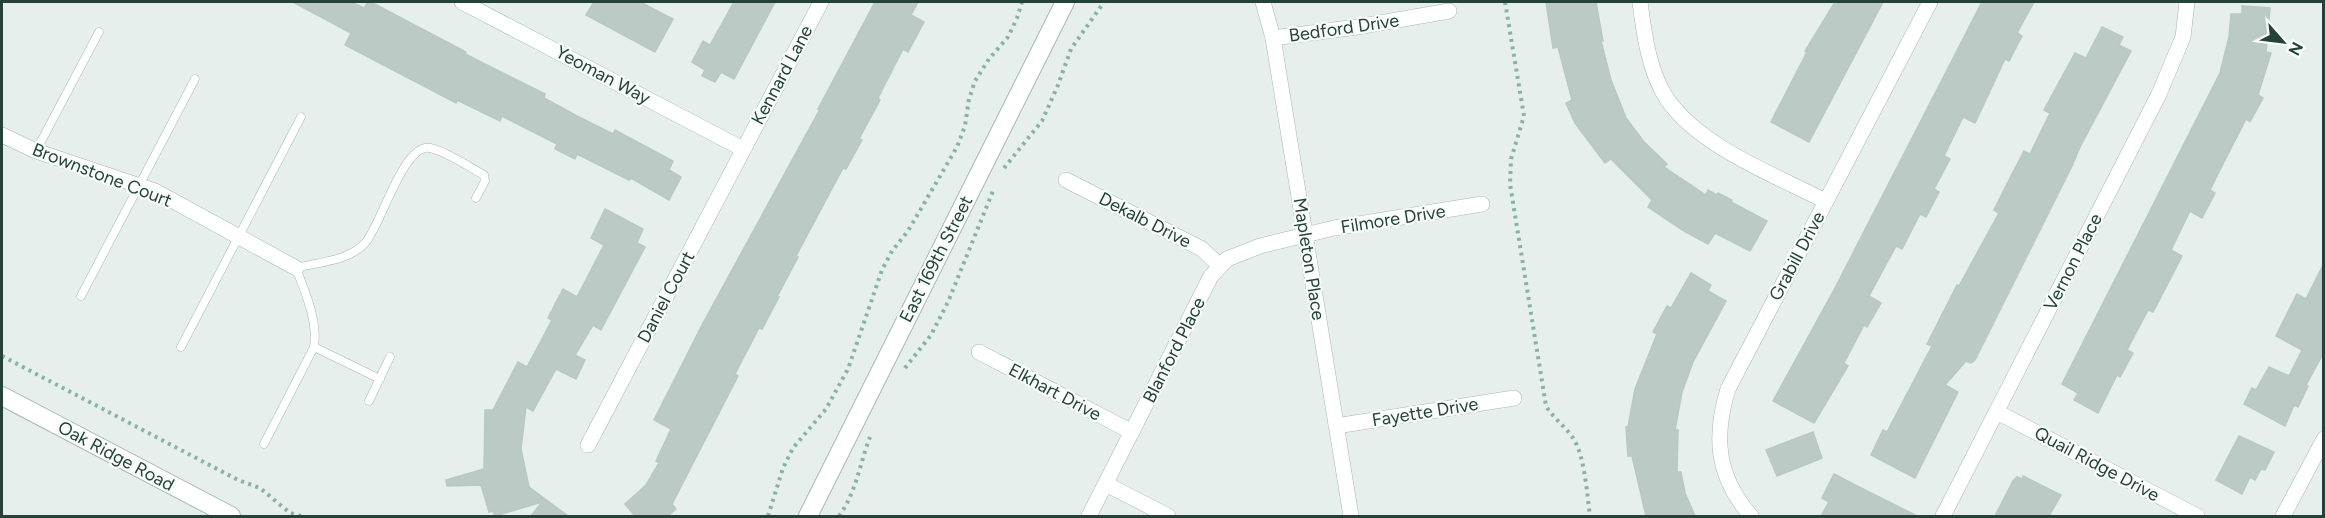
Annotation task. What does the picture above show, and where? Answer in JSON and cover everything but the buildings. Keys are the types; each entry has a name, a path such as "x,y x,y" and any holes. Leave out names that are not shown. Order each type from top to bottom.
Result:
{"street":[{"name":"Yeoman Way","path":"462,2 743,149"},
{"name":"Kennard Lane","path":"743,149 821,2"},
{"name":"East 169th Street","path":"808,516 1065,2"},
{"name":"Mapleton Place","path":"1263,2 1273,38 1351,516"},
{"path":"1640,2 1648,50 1655,74 1666,97 1683,119 1704,136 1727,150 1826,201"},
{"name":"Grabill Drive","path":"1751,516 1729,483 1719,455 1719,435 1724,402 1749,346 1930,2"},
{"name":"Vernon Place","path":"1943,516 2175,60 2183,37 2187,2"},
{"name":"Bedford Drive","path":"1273,38 1357,27 1449,11"},
{"name":"Brownstone Court","path":"2,135 36,151 155,191 296,268"},
{"name":"Daniel Court","path":"588,445 743,149"},
{"name":"Dekalb Drive","path":"1066,180 1202,249 1220,266"},
{"name":"Filmore Drive","path":"1305,235 1334,228 1482,204"},
{"name":"Blanford Place","path":"1089,516 1211,276 1234,256 1260,246 1305,235"},
{"name":"Elkhart Drive","path":"979,352 1132,432"},
{"name":"Oak Ridge Road","path":"2,396 231,516"},
{"name":"Fayette Drive","path":"1336,426 1514,398"},
{"name":"Quail Ridge Drive","path":"1997,412 2197,516"},
{"path":"2283,516 2324,439"},
{"path":"1106,484 1168,516"}],"lane":[{"path":"36,151 99,32"},
{"path":"81,296 195,79"},
{"path":"181,347 301,117"},
{"path":"264,444 314,347 316,335 310,308 296,268 351,255 366,243 398,180 415,152 423,147 433,148 484,175 485,181 476,198"},
{"path":"314,347 380,379"},
{"path":"369,401 390,357"}],"path":[{"path":"768,516 783,468 793,448 826,410 848,369 882,270 892,251 908,231 957,147 965,126 969,99 975,81 989,59 1008,37 1022,2"},
{"path":"1001,172 1042,121 1071,49 1104,2"},
{"path":"1504,2 1524,116 1512,159 1510,184 1546,406 1554,419 1574,438 1581,460 1590,516"},
{"path":"903,371 931,335 948,302 997,182"},
{"path":"2,356 238,480 260,488 290,513 302,516"},
{"path":"839,516 853,491 860,463 874,428"}]}
